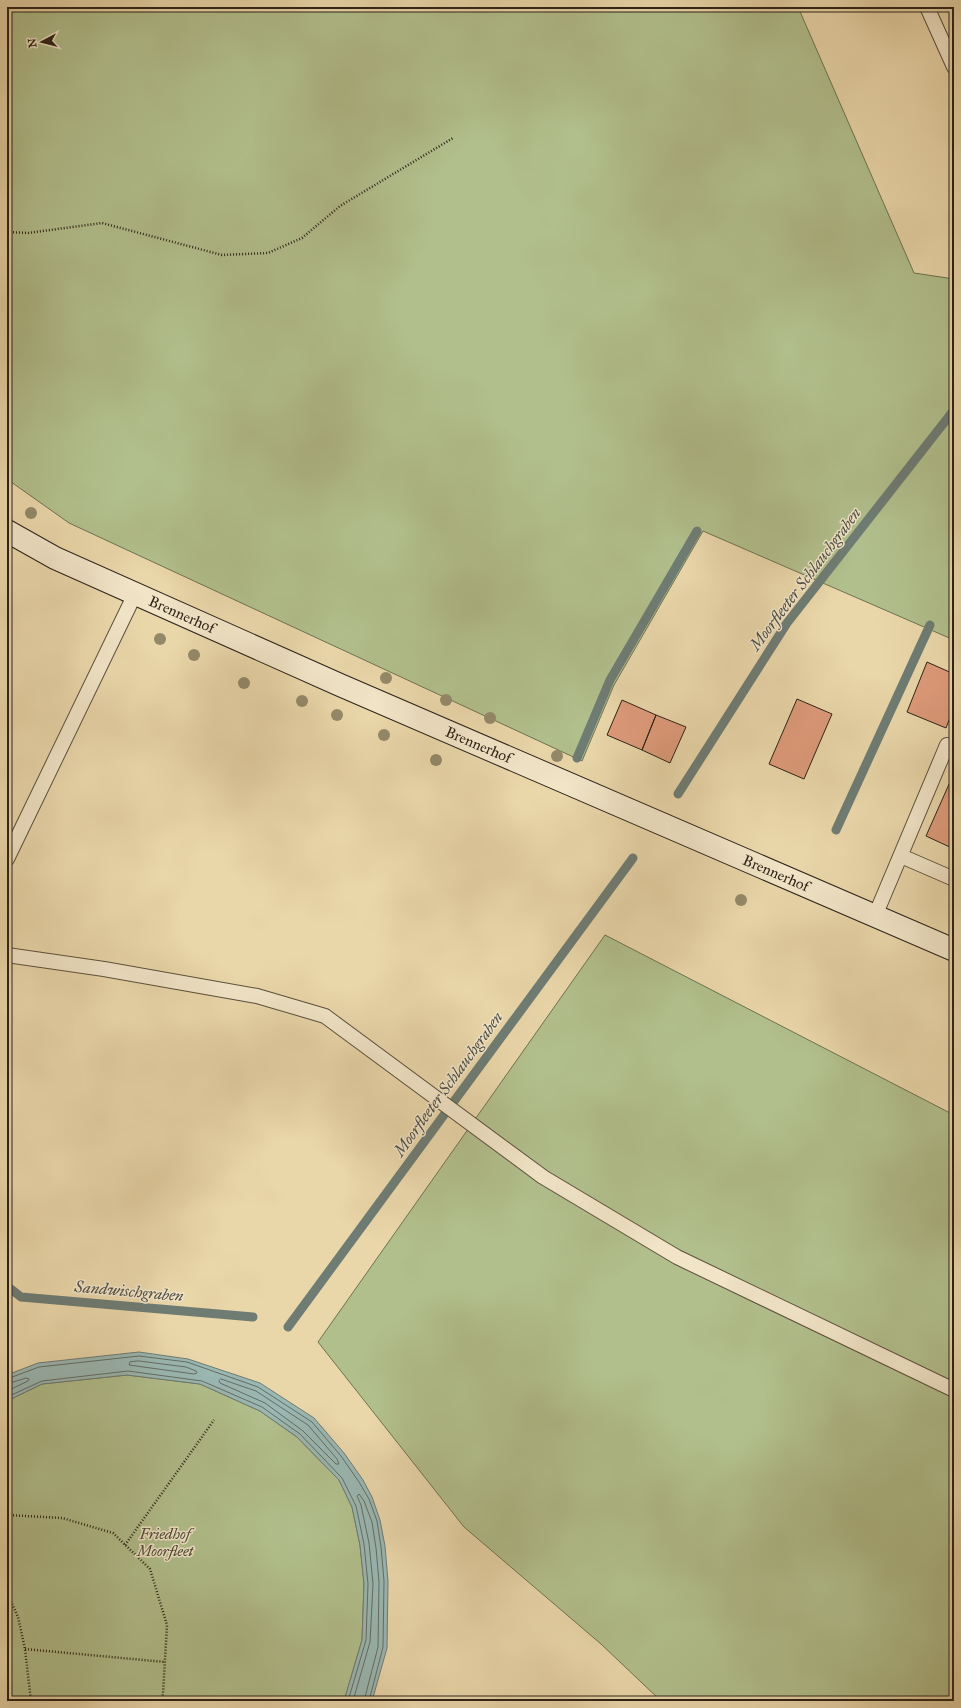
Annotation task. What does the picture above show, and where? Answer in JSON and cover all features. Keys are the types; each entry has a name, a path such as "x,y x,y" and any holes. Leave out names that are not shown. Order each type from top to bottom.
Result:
{"street":[{"name":"Brennerhof","path":"7,531 55,558 340,685 954,950"}],"lane":[{"path":"927,7 954,67"},
{"path":"7,860 135,594"},
{"path":"875,916 947,745 954,748"},
{"path":"901,856 954,879"},
{"path":"7,955 104,969 258,996 325,1016 543,1177 677,1257 954,1390"}],"path":[{"path":"7,232 28,233 102,223 222,255 268,253 302,238 340,206 453,138"},
{"path":"126,1545 214,1420"},
{"path":"7,1515 62,1518 114,1533 150,1570 168,1625 164,1694 161,1701"},
{"path":"7,1593 18,1617 25,1649 31,1701 38,1701"},
{"path":"25,1649 165,1662"}],"green space":[{"path":"11,7 798,7 914,273 954,279 954,640 703,531 614,685 582,761 69,523 7,479 7,13"},
{"path":"605,935 954,1115 954,1701 661,1701 601,1644 464,1527 318,1342"},
{"name":"Friedhof Moorfleet","path":"127,1375 200,1384 260,1411 297,1437 339,1480 352,1507 360,1545 364,1584 362,1640 344,1701 7,1701 7,1401 42,1384"}],"water":[{"path":"139,1352 188,1359 260,1383 314,1418 344,1453 363,1480 372,1497 380,1520 385,1546 388,1581 387,1648 372,1701 344,1701 362,1640 364,1584 360,1545 352,1507 339,1480 297,1437 260,1411 200,1384 127,1375 42,1384 7,1401 7,1375 38,1363"}],"building":[{"path":"927,662 954,674 954,707 946,728 907,712"},
{"path":"797,699 832,714 804,779 769,764"},
{"path":"622,700 656,715 642,750 607,735"},
{"path":"656,715 686,727 670,763 642,750"},
{"path":"954,773 954,849 926,836"}],"waterway":[{"name":"Moorfleeter Schlauchgraben","path":"678,794 787,623 954,410"},
{"path":"577,758 610,680 697,531"},
{"path":"836,830 930,625"},
{"name":"Moorfleeter Schlauchgraben","path":"288,1327 633,858"},
{"name":"Sandwischgraben","path":"7,1286 21,1297 253,1317"}]}
